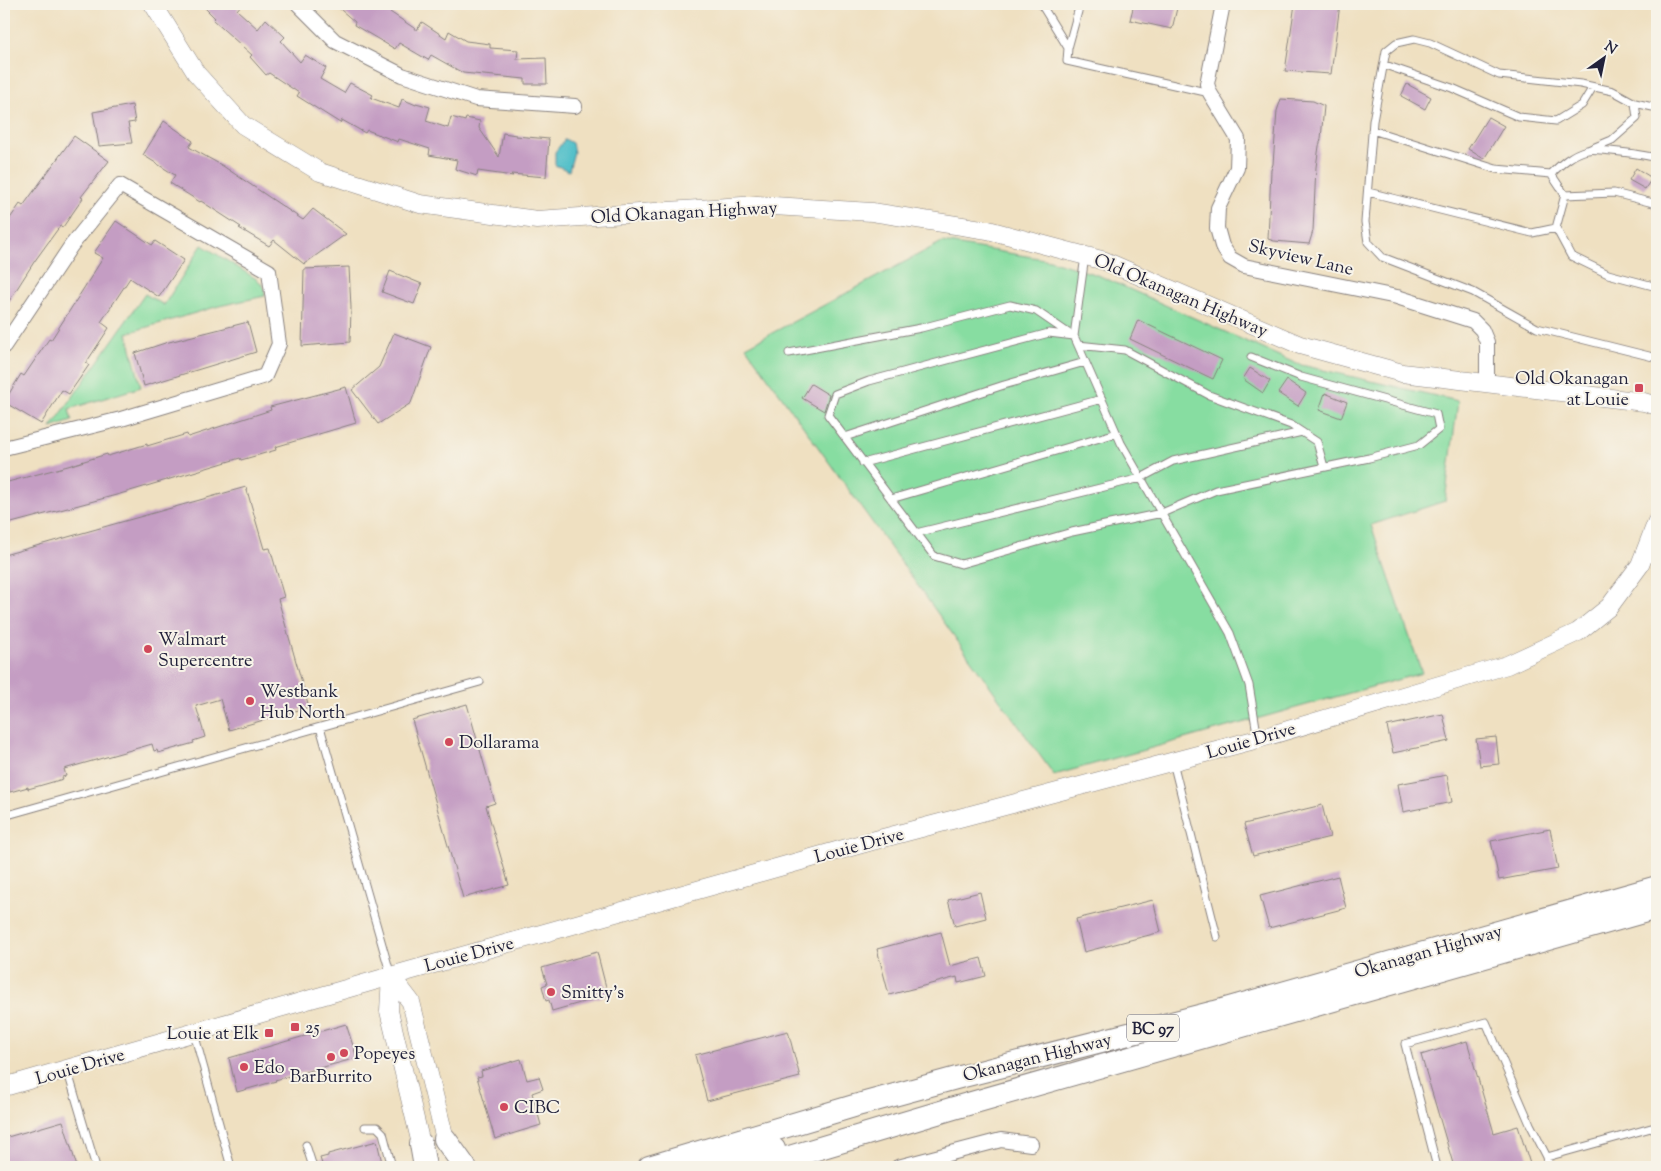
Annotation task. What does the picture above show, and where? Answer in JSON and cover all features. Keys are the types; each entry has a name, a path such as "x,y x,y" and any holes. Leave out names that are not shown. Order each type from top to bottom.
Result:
{"highway":[{"name":"Okanagan Highway","path":"649,1167 854,1106 1215,1012 1657,887"},
{"name":"Okanagan Highway","path":"756,1167 964,1105 1657,908"},
{"path":"708,1167 782,1146 854,1106"},
{"path":"445,1139 454,1167"},
{"path":"445,1139 465,1167"},
{"path":"421,1144 425,1167"}],"street":[{"name":"Old Okanagan Highway","path":"153,4 196,73 242,125 320,172 420,204 537,220 757,205 872,212 988,230 1105,261 1300,344 1402,373 1644,402 1657,406"},
{"path":"298,4 335,41 402,75 476,99 574,106"},
{"path":"1210,93 1207,84 1223,4"},
{"name":"Skyview Lane","path":"1210,93 1238,139 1237,168 1218,208 1217,228 1222,246 1230,258 1244,266 1397,297 1473,321 1482,330 1487,342 1487,383"},
{"path":"4,346 71,246 120,185 269,270 279,344 265,376 121,419 4,448"},
{"name":"Louie Drive","path":"4,1087 872,841 1258,739 1507,665 1578,632 1609,607 1640,564 1657,521"},
{"path":"391,976 411,1002 445,1139"},
{"path":"391,976 389,1011 421,1144"},
{"path":"898,1167 1001,1140 1031,1144"}],"lane":[{"path":"1041,4 1068,48"},
{"path":"1080,4 1068,48 1067,61 1210,93"},
{"path":"1657,108 1635,103 1613,91 1499,75 1430,44 1414,39 1396,42 1386,51 1372,130 1365,222 1368,242 1382,257 1473,292 1537,328 1657,358"},
{"path":"1385,65 1452,88 1519,117 1556,121 1582,105 1592,87"},
{"path":"1551,174 1564,161 1612,140 1637,118 1635,103"},
{"path":"1372,130 1496,169 1551,174 1566,195"},
{"path":"1588,150 1646,155 1657,158"},
{"path":"1368,192 1532,233 1556,228"},
{"path":"1566,195 1614,193 1657,204"},
{"path":"1566,195 1556,228 1571,256 1608,274 1657,287"},
{"path":"1085,255 1074,336 1117,433 1230,633 1249,685 1258,739"},
{"path":"789,353 921,328 1010,305 1036,311 1074,336"},
{"path":"1074,336 1049,333 869,381 835,394 828,415 934,556 961,564 1072,532 1162,513 1216,490 1419,445 1439,430 1436,414 1301,377 1251,357"},
{"path":"1078,345 1125,350 1209,395 1291,425 1317,442 1324,467"},
{"path":"844,437 1004,385 1085,362"},
{"path":"863,463 1102,399"},
{"path":"916,533 1141,478 1173,461 1302,432"},
{"path":"891,500 1117,433"},
{"path":"4,816 480,682"},
{"path":"320,727 391,976"},
{"path":"1173,762 1217,936"},
{"path":"1437,1167 1405,1044 1486,1022 1530,1124 1547,1157 1549,1167"},
{"path":"194,1033 231,1167"},
{"path":"67,1069 96,1167"},
{"path":"365,1127 377,1127 384,1133 392,1167"},
{"path":"1547,1157 1651,1128 1657,1132"},
{"path":"306,1145 312,1167"}],"green space":[{"path":"942,242 1050,260 1100,276 1297,364 1458,401 1445,501 1371,525 1422,673 1054,775 746,347"},
{"path":"202,245 258,280 264,287 265,296 219,306 127,333 141,387 69,409 72,421 51,428 145,294 164,305"}],"water":[{"path":"565,139 572,143 574,152 569,171 555,165 555,152"}],"building":[{"path":"201,4 242,4 237,10 258,29 266,19 285,37 281,41 300,62 305,55 326,68 320,79 344,93 350,83 373,95 371,98 399,108 402,99 416,105 416,103 430,107 426,121 448,128 451,117 465,121 466,118 480,121 479,128 499,157 503,133 549,139 546,177 511,174 513,176 478,171 477,176 455,169 457,160 429,155 430,149 399,139 398,142 367,130 365,133 342,120 340,123 297,96 299,93 269,73 266,75 250,57 252,55 213,20 215,18"},
{"path":"334,4 378,4 417,30 422,22 446,38 449,31 466,41 490,44 490,48 518,50 517,59 546,58 547,84 525,84 525,79 463,73 431,55 428,60 399,43 395,49 354,25 355,22"},
{"path":"1134,4 1178,4 1172,29 1130,20"},
{"path":"1295,4 1340,4 1331,74 1285,71"},
{"path":"1407,84 1431,97 1425,109 1401,96"},
{"path":"1281,99 1313,101 1324,106 1316,167 1313,231 1309,244 1268,239 1271,170 1277,111"},
{"path":"132,105 135,122 128,123 132,143 99,146 93,112"},
{"path":"1488,117 1504,126 1484,159 1468,149"},
{"path":"164,121 193,141 189,147 223,166 303,220 313,209 346,234 304,264 274,240 269,246 239,228 241,227 170,183 175,175 143,155"},
{"path":"74,136 109,161 81,197 83,198 63,227 60,226 34,262 4,309 4,227 20,204 23,206"},
{"path":"1636,168 1652,178 1645,189 1629,180"},
{"path":"116,221 152,245 155,241 184,260 159,297 130,278 101,322 109,328 86,363 89,365 69,394 62,390 41,424 4,402 21,374 24,376 49,339 51,340 103,258 94,253"},
{"path":"349,267 350,342 302,346 304,269"},
{"path":"390,271 422,284 414,304 382,292"},
{"path":"1138,320 1222,360 1213,379 1130,339"},
{"path":"248,322 256,352 144,386 135,353 165,343"},
{"path":"394,333 431,347 411,403 378,424 352,390 379,367"},
{"path":"1250,368 1270,381 1263,393 1243,379"},
{"path":"1287,380 1306,393 1298,406 1278,393"},
{"path":"811,384 829,395 824,411 802,398"},
{"path":"346,387 356,423 275,447 276,450 241,460 240,458 120,494 4,525 4,483 187,434 188,437 271,410 270,407"},
{"path":"1325,393 1347,402 1341,418 1319,410"},
{"name":"Walmart Supercentre","path":"246,487 264,549 270,548 284,597 278,599 309,707 229,730 220,699 196,706 205,737 193,741 194,743 158,753 157,750 154,751 152,744 64,769 66,776 62,777 63,779 10,792 6,781 4,781 4,555"},
{"path":"467,704 495,803 486,806 509,885 463,898 412,720"},
{"path":"1443,714 1449,741 1393,753 1387,726"},
{"path":"1496,737 1499,764 1480,766 1476,739"},
{"path":"1447,775 1452,802 1403,812 1398,784"},
{"path":"1322,805 1330,837 1253,856 1244,824"},
{"path":"1550,829 1558,869 1499,880 1491,841"},
{"path":"1338,876 1346,908 1269,928 1260,896"},
{"path":"980,892 986,918 955,926 948,900"},
{"path":"1153,900 1161,932 1084,952 1076,919"},
{"path":"941,932 950,966 981,958 986,976 958,983 957,977 889,995 877,949"},
{"path":"597,952 608,995 552,1011 549,1000 546,1001 542,986 547,984 542,968"},
{"path":"346,1024 357,1058 237,1092 229,1058"},
{"path":"788,1031 800,1077 707,1101 695,1055"},
{"path":"1467,1041 1494,1133 1518,1126 1531,1167 1454,1167 1421,1055"},
{"path":"521,1059 527,1080 539,1077 543,1089 532,1093 541,1125 495,1139 477,1077 482,1076 481,1071"},
{"path":"63,1121 77,1167 4,1167 4,1138"},
{"path":"377,1141 383,1167 323,1167 320,1158 328,1156 328,1154"}],"place":[{"name":"Old Okanagan at Louie","path":"1639,388"},
{"name":"Walmart Supercentre","path":"148,649"},
{"name":"Westbank Hub North","path":"250,701"},
{"name":"Dollarama","path":"449,742"},
{"name":"Smitty's","path":"551,992"},
{"name":"25","path":"295,1027"},
{"name":"Louie at Elk","path":"269,1033"},
{"name":"Popeyes","path":"344,1053"},
{"name":"BarBurrito","path":"331,1057"},
{"name":"Edo","path":"244,1067"},
{"name":"CIBC","path":"504,1107"}]}
